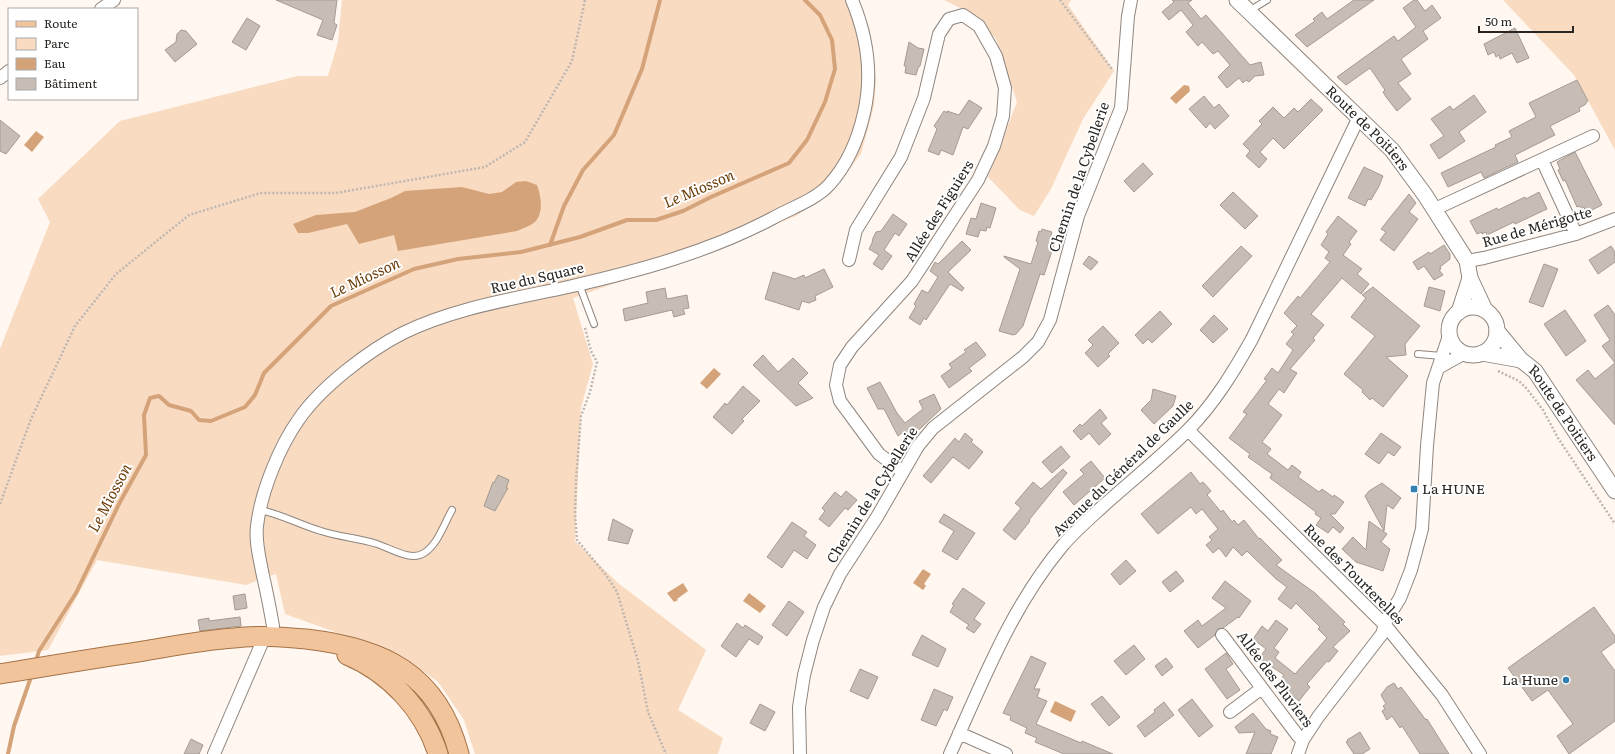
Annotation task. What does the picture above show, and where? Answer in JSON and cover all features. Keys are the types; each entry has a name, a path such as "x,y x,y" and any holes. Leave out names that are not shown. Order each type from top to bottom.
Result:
{"main road":[{"path":"0,674 195,642 234,638 267,636 332,642 354,647 388,660 411,674 425,688 441,709 454,737 458,754"},
{"path":"305,639 350,656 370,666 402,692 424,723 438,754"}],"street":[{"path":"102,8 114,0"},
{"name":"Rue du Square","path":"214,754 261,645 267,636 272,619 258,543 257,529 260,510 276,463 299,418 333,383 361,359 387,342 406,332 449,316 507,300 580,284 651,266 719,243 764,223 808,199 828,186 845,163 858,137 866,102 869,76 866,46 859,17 852,0"},
{"name":"Chemin de la Cybellerie","path":"800,754 799,707 804,675 813,640 824,607 840,574 877,517 918,446 933,428 1023,357 1038,342 1050,320 1085,198 1121,108 1128,16 1131,0"},
{"name":"Route de Poitiers","path":"1237,0 1392,150 1435,209 1467,260 1470,278 1485,310"},
{"name":"Allée des Figuiers","path":"849,260 856,230 901,157 924,98 939,34 949,19 963,15 979,26 996,56 1005,88 1003,116 994,146 978,180 912,281 852,347 840,365 836,385 840,401 879,454 903,472"},
{"path":"0,78 8,72"},
{"name":"Avenue du Général de Gaulle","path":"950,754 1000,643 1018,608 1042,572 1079,528 1188,430 1221,389 1252,339 1359,117"},
{"path":"1435,209 1592,136"},
{"path":"1542,160 1576,234"},
{"name":"Rue de Mérigotte","path":"1467,260 1480,259 1576,234 1615,219"},
{"name":"Route de Poitiers","path":"1459,312 1470,278"},
{"path":"1468,307 1477,307 1485,310 1492,316 1497,326 1494,343 1488,350 1482,353 1470,355 1466,354 1454,346 1449,328 1452,319 1459,312 1468,307"},
{"name":"Route de Poitiers","path":"1497,331 1521,360 1535,371 1615,491"},
{"path":"1298,754 1303,740 1318,717 1382,634 1385,625 1400,598 1411,570 1422,529 1427,446 1433,382 1450,333"},
{"name":"Route de Poitiers","path":"1482,353 1521,360"},
{"path":"1438,368 1466,354"},
{"name":"Rue des Tourterelles","path":"1188,430 1385,625 1442,695 1480,754"},
{"name":"Allée des Pluviers","path":"1222,635 1298,736 1303,740"},
{"path":"1230,712 1262,688"},
{"path":"960,734 1006,754"}],"lane":[{"path":"1249,12 1267,0"},
{"path":"580,284 594,324"},
{"path":"1418,354 1442,356"},
{"path":"260,510 277,514 320,531 376,543 409,556 423,554 432,545 452,510"}],"path":[{"path":"0,504 31,419 75,326 116,274 188,215 261,192 336,193 485,167 525,142 572,62 585,0"},
{"path":"1060,0 1123,84"},
{"path":"585,327 591,351 597,362 590,392 581,416 575,507 577,540 617,592 638,661 648,712 666,754"},
{"path":"1492,368 1519,381 1527,389 1543,410 1571,457 1615,524"}],"green space":[{"path":"342,0 859,0 870,30 876,79 874,106 861,154 834,189 796,216 722,246 573,298 593,364 581,408 575,541 618,583 706,650 678,710 723,738 718,754 475,754 464,720 438,682 402,656 285,614 276,574 246,585 97,560 48,650 0,656 0,349 50,222 38,199 120,121 298,76 328,76 338,42"},
{"path":"944,0 1071,0 1068,5 1114,71 1083,119 1051,189 1034,216 1020,210 988,177 1017,102 996,39 973,14"},
{"path":"1503,0 1615,0 1615,150 1574,75"}],"water":[{"path":"1184,85 1189,86 1190,91 1176,104 1170,98"},
{"path":"36,131 44,137 32,152 24,145"},
{"path":"526,181 537,185 540,194 541,209 535,222 517,231 398,251 394,235 359,244 347,224 308,233 298,233 293,224 316,215 355,212 405,191 462,187 489,194 502,192 516,182"},
{"path":"714,368 721,374 707,389 700,383"},
{"path":"923,569 931,574 924,584 926,586 923,590 913,583"},
{"path":"683,583 688,591 674,602 667,593"},
{"path":"749,593 766,606 760,613 743,601"},
{"path":"1055,701 1076,711 1071,722 1050,712"}],"building":[{"path":"276,0 337,0 334,23 337,25 332,40 317,35 323,20"},
{"path":"1172,0 1192,0 1188,3 1201,19 1206,15 1250,65 1261,62 1264,75 1255,76 1249,82 1246,80 1243,83 1239,78 1227,88 1218,77 1230,65 1218,51 1213,54 1202,42 1198,46 1186,32 1193,25 1181,10 1169,20 1162,12 1174,2"},
{"path":"1354,0 1374,0 1307,47 1295,35 1315,21 1313,19 1322,12 1327,19"},
{"path":"1414,0 1417,0 1425,11 1432,5 1441,18 1423,31 1428,39 1401,59 1411,74 1398,83 1411,99 1397,111 1386,97 1383,92 1385,90 1370,68 1346,85 1337,77 1394,36 1398,41 1416,27 1403,8"},
{"path":"247,18 260,26 246,50 232,42"},
{"path":"1515,28 1529,58 1517,63 1512,53 1500,59 1499,55 1496,57 1494,52 1488,55 1484,44"},
{"path":"181,30 186,31 197,44 175,62 165,50 176,42 177,34"},
{"path":"909,42 918,48 924,49 916,75 905,73 906,66 904,66"},
{"path":"1577,80 1588,101 1579,108 1580,111 1550,126 1555,135 1515,155 1518,162 1484,178 1481,172 1448,187 1441,173 1496,147 1495,145 1512,137 1509,131 1536,117 1529,103"},
{"path":"1474,95 1486,112 1459,132 1465,141 1439,159 1430,145 1444,136 1431,119 1450,106 1453,110"},
{"path":"1204,96 1214,108 1219,104 1229,116 1215,129 1210,123 1206,128 1189,109"},
{"path":"1311,99 1323,110 1284,149 1273,138 1260,152 1267,159 1259,168 1246,156 1250,151 1243,144 1262,124 1259,121 1273,107 1284,118 1294,108 1298,112"},
{"path":"969,100 982,108 968,129 963,127 953,155 941,150 939,155 928,151 937,129 934,126 944,111 959,115"},
{"path":"0,120 20,136 6,154 0,151"},
{"path":"1575,152 1602,205 1586,213 1584,207 1581,209 1580,206 1577,207 1565,180 1563,181 1558,170 1560,169 1557,162"},
{"path":"1143,163 1153,174 1134,192 1124,181"},
{"path":"1364,167 1383,176 1371,200 1368,199 1365,206 1348,198"},
{"path":"1233,192 1258,216 1245,229 1220,205"},
{"path":"1539,192 1547,209 1487,235 1486,232 1477,234 1470,221 1497,208 1498,210"},
{"path":"1409,194 1416,203 1409,212 1418,219 1394,251 1380,240 1386,232 1381,229"},
{"path":"981,203 996,208 990,228 987,227 986,231 980,230 978,237 966,234 971,218 976,219"},
{"path":"893,214 907,224 899,236 895,233 884,250 892,256 882,270 873,264 879,255 869,249 876,232 881,231"},
{"path":"1338,216 1357,231 1349,242 1351,244 1343,255 1362,269 1357,274 1369,284 1361,294 1342,278 1311,314 1324,325 1313,338 1315,340 1290,369 1297,373 1284,393 1279,389 1268,404 1282,415 1262,442 1271,449 1267,454 1288,470 1292,465 1301,472 1298,477 1319,492 1322,489 1333,497 1334,495 1344,502 1335,514 1330,514 1344,528 1340,533 1333,527 1328,533 1316,525 1321,518 1315,514 1316,512 1270,478 1272,474 1248,457 1250,454 1229,438 1247,414 1243,412 1267,380 1264,379 1272,368 1278,373 1293,350 1286,344 1294,334 1291,332 1297,326 1284,313 1298,296 1300,298 1330,262 1325,258 1329,252 1321,245 1328,234 1326,232"},
{"path":"1042,229 1052,232 1050,238 1054,239 1052,244 1054,245 1044,275 1040,274 1023,326 1016,334 1013,335 999,331 1020,269 1004,256 1031,264 1038,242 1036,241 1039,231 1041,232"},
{"path":"962,241 971,250 948,272 964,288 962,291 950,284 926,320 924,318 920,325 909,318 916,306 914,304 922,290 928,293 938,277 930,271 935,262 938,264"},
{"path":"1444,245 1450,254 1450,259 1440,267 1441,269 1439,270 1443,275 1434,280 1424,266 1418,270 1413,262"},
{"path":"1241,246 1252,256 1213,297 1202,286"},
{"path":"1611,246 1615,252 1615,262 1598,274 1589,260"},
{"path":"1089,256 1098,262 1091,270 1083,264"},
{"path":"1544,264 1558,269 1543,307 1529,302"},
{"path":"824,269 833,287 815,296 816,300 809,303 802,301 799,310 765,299 773,272 795,279 804,275 805,278"},
{"path":"1373,287 1420,326 1405,344 1406,355 1386,357 1408,376 1383,407 1372,398 1370,400 1362,392 1363,390 1344,374 1375,336 1351,317 1366,298 1362,295"},
{"path":"1429,287 1445,291 1440,311 1424,306"},
{"path":"665,288 667,299 687,295 689,308 683,309 685,314 674,317 672,310 625,321 623,309 648,303 646,292"},
{"path":"1608,305 1615,315 1615,363 1602,346 1610,340 1594,315"},
{"path":"1565,310 1586,341 1566,356 1544,324"},
{"path":"1160,311 1172,324 1152,343 1148,339 1143,344 1135,335"},
{"path":"1214,315 1228,329 1213,343 1200,330"},
{"path":"1103,326 1119,343 1108,354 1110,356 1098,367 1085,353 1093,345 1088,340"},
{"path":"976,342 986,355 969,368 972,371 949,388 941,376 952,368 949,364 966,352 964,350"},
{"path":"763,355 778,372 793,358 808,373 798,383 813,398 796,406 753,365"},
{"path":"1615,363 1615,425 1576,380 1588,370 1595,379"},
{"path":"880,382 897,413 905,423 923,409 919,401 934,394 941,409 908,440 902,433 898,436 884,409 878,409 867,388"},
{"path":"743,386 760,401 742,419 744,421 732,434 713,417 725,403 727,405"},
{"path":"1153,389 1176,396 1173,406 1154,424 1141,410 1151,400"},
{"path":"1100,409 1107,418 1101,423 1111,434 1099,445 1089,433 1081,440 1073,431 1080,424 1082,426"},
{"path":"965,433 973,440 971,442 983,452 969,469 953,457 931,483 923,476 955,438 959,442"},
{"path":"1381,433 1401,447 1394,456 1388,452 1379,464 1365,454"},
{"path":"1061,446 1070,457 1052,473 1042,462"},
{"path":"1091,461 1105,478 1074,505 1063,492 1084,474 1080,470"},
{"path":"1063,469 1067,473 1029,520 1030,521 1015,540 1003,530 1021,508 1015,503 1033,482 1041,489"},
{"path":"1191,472 1200,484 1203,482 1211,491 1207,495 1221,512 1223,510 1232,522 1234,520 1238,525 1244,520 1259,539 1260,538 1282,560 1276,565 1315,593 1345,622 1343,624 1350,631 1333,647 1338,651 1307,684 1310,687 1299,701 1278,683 1284,675 1259,658 1266,649 1253,639 1262,626 1268,631 1276,620 1288,629 1274,648 1279,652 1275,658 1295,674 1327,638 1318,629 1320,627 1296,603 1291,609 1278,599 1287,587 1276,579 1247,551 1242,556 1233,547 1226,557 1219,548 1213,553 1206,545 1212,540 1209,537 1218,529 1202,509 1196,514 1191,507 1158,534 1141,514"},
{"path":"498,475 509,480 506,488 508,488 495,511 484,506 493,482 494,483"},
{"path":"1382,483 1401,498 1393,509 1387,505 1384,531 1365,496 1369,491"},
{"path":"846,491 857,500 848,510 845,508 829,527 819,519 825,511 822,508 835,492 841,497"},
{"path":"944,514 975,533 957,560 942,551 954,531 939,522"},
{"path":"613,519 633,530 628,544 608,540"},
{"path":"1369,521 1387,534 1381,542 1390,549 1383,571 1356,562 1342,549 1353,537 1366,550"},
{"path":"792,522 807,532 804,536 816,545 807,559 794,550 782,568 767,557"},
{"path":"1126,560 1136,571 1120,585 1111,574"},
{"path":"1176,571 1184,581 1170,592 1162,582"},
{"path":"1225,581 1251,601 1239,618 1238,617 1223,628 1218,629 1215,635 1198,648 1184,631 1198,620 1202,626 1226,608 1212,598"},
{"path":"963,588 985,603 974,619 981,624 974,633 966,628 969,625 950,612 954,605 952,604"},
{"path":"245,594 247,608 235,610 233,596"},
{"path":"789,601 804,612 787,636 772,625"},
{"name":"La Hune","path":"1594,607 1615,636 1615,642 1601,652 1615,671 1615,721 1569,754 1557,736 1573,724 1548,690 1532,701 1508,668"},
{"path":"240,617 241,626 200,631 198,620 209,618 209,621"},
{"path":"737,623 743,628 745,625 763,637 758,645 749,639 736,657 721,646"},
{"path":"922,635 946,649 938,667 912,655"},
{"path":"1134,645 1145,659 1126,675 1114,661"},
{"path":"1226,653 1233,664 1226,669 1240,690 1227,699 1205,669"},
{"path":"1031,656 1046,663 1034,689 1040,689 1037,697 1047,701 1036,724 1081,743 1082,741 1113,754 1064,754 1035,742 1037,738 1025,733 1027,728 1010,720 1011,716 1003,713"},
{"path":"1166,658 1173,667 1162,676 1155,666"},
{"path":"860,669 878,677 868,699 850,691"},
{"path":"1394,683 1398,689 1401,687 1426,720 1427,719 1449,754 1420,754 1402,726 1400,728 1392,716 1387,720 1382,711 1385,709 1383,706 1386,704 1381,695 1387,687"},
{"path":"934,689 953,697 947,711 944,709 936,726 921,720"},
{"path":"1102,696 1120,717 1109,726 1091,704"},
{"path":"1192,699 1213,726 1199,737 1178,710"},
{"path":"1164,702 1174,715 1145,737 1137,726 1155,712 1154,710"},
{"path":"760,704 775,712 765,731 750,723"},
{"path":"1253,713 1266,729 1271,731 1270,734 1278,737 1271,754 1246,754 1255,732 1239,733 1235,727"},
{"path":"1360,732 1370,749 1362,754 1354,754 1346,742"},
{"path":"191,739 203,745 199,754 184,754"}],"waterway":[{"path":"550,245 564,206 583,170 614,135 642,69 660,0"},
{"name":"Le Miosson","path":"35,664 39,651 76,593 120,502 146,455 144,415 150,398 159,396 169,405 191,411 199,420 211,421 245,407 255,395 264,373 331,306 414,269 458,259 521,252 580,237 627,220 656,220 683,211 711,197 789,163 807,140 825,102 835,69 832,40 820,15 805,0"},
{"name":"Le Miosson","path":"8,754 14,726 32,674"}],"place":[{"name":"La HUNE","path":"1414,489"},
{"name":"La Hune","path":"1566,680"}]}
